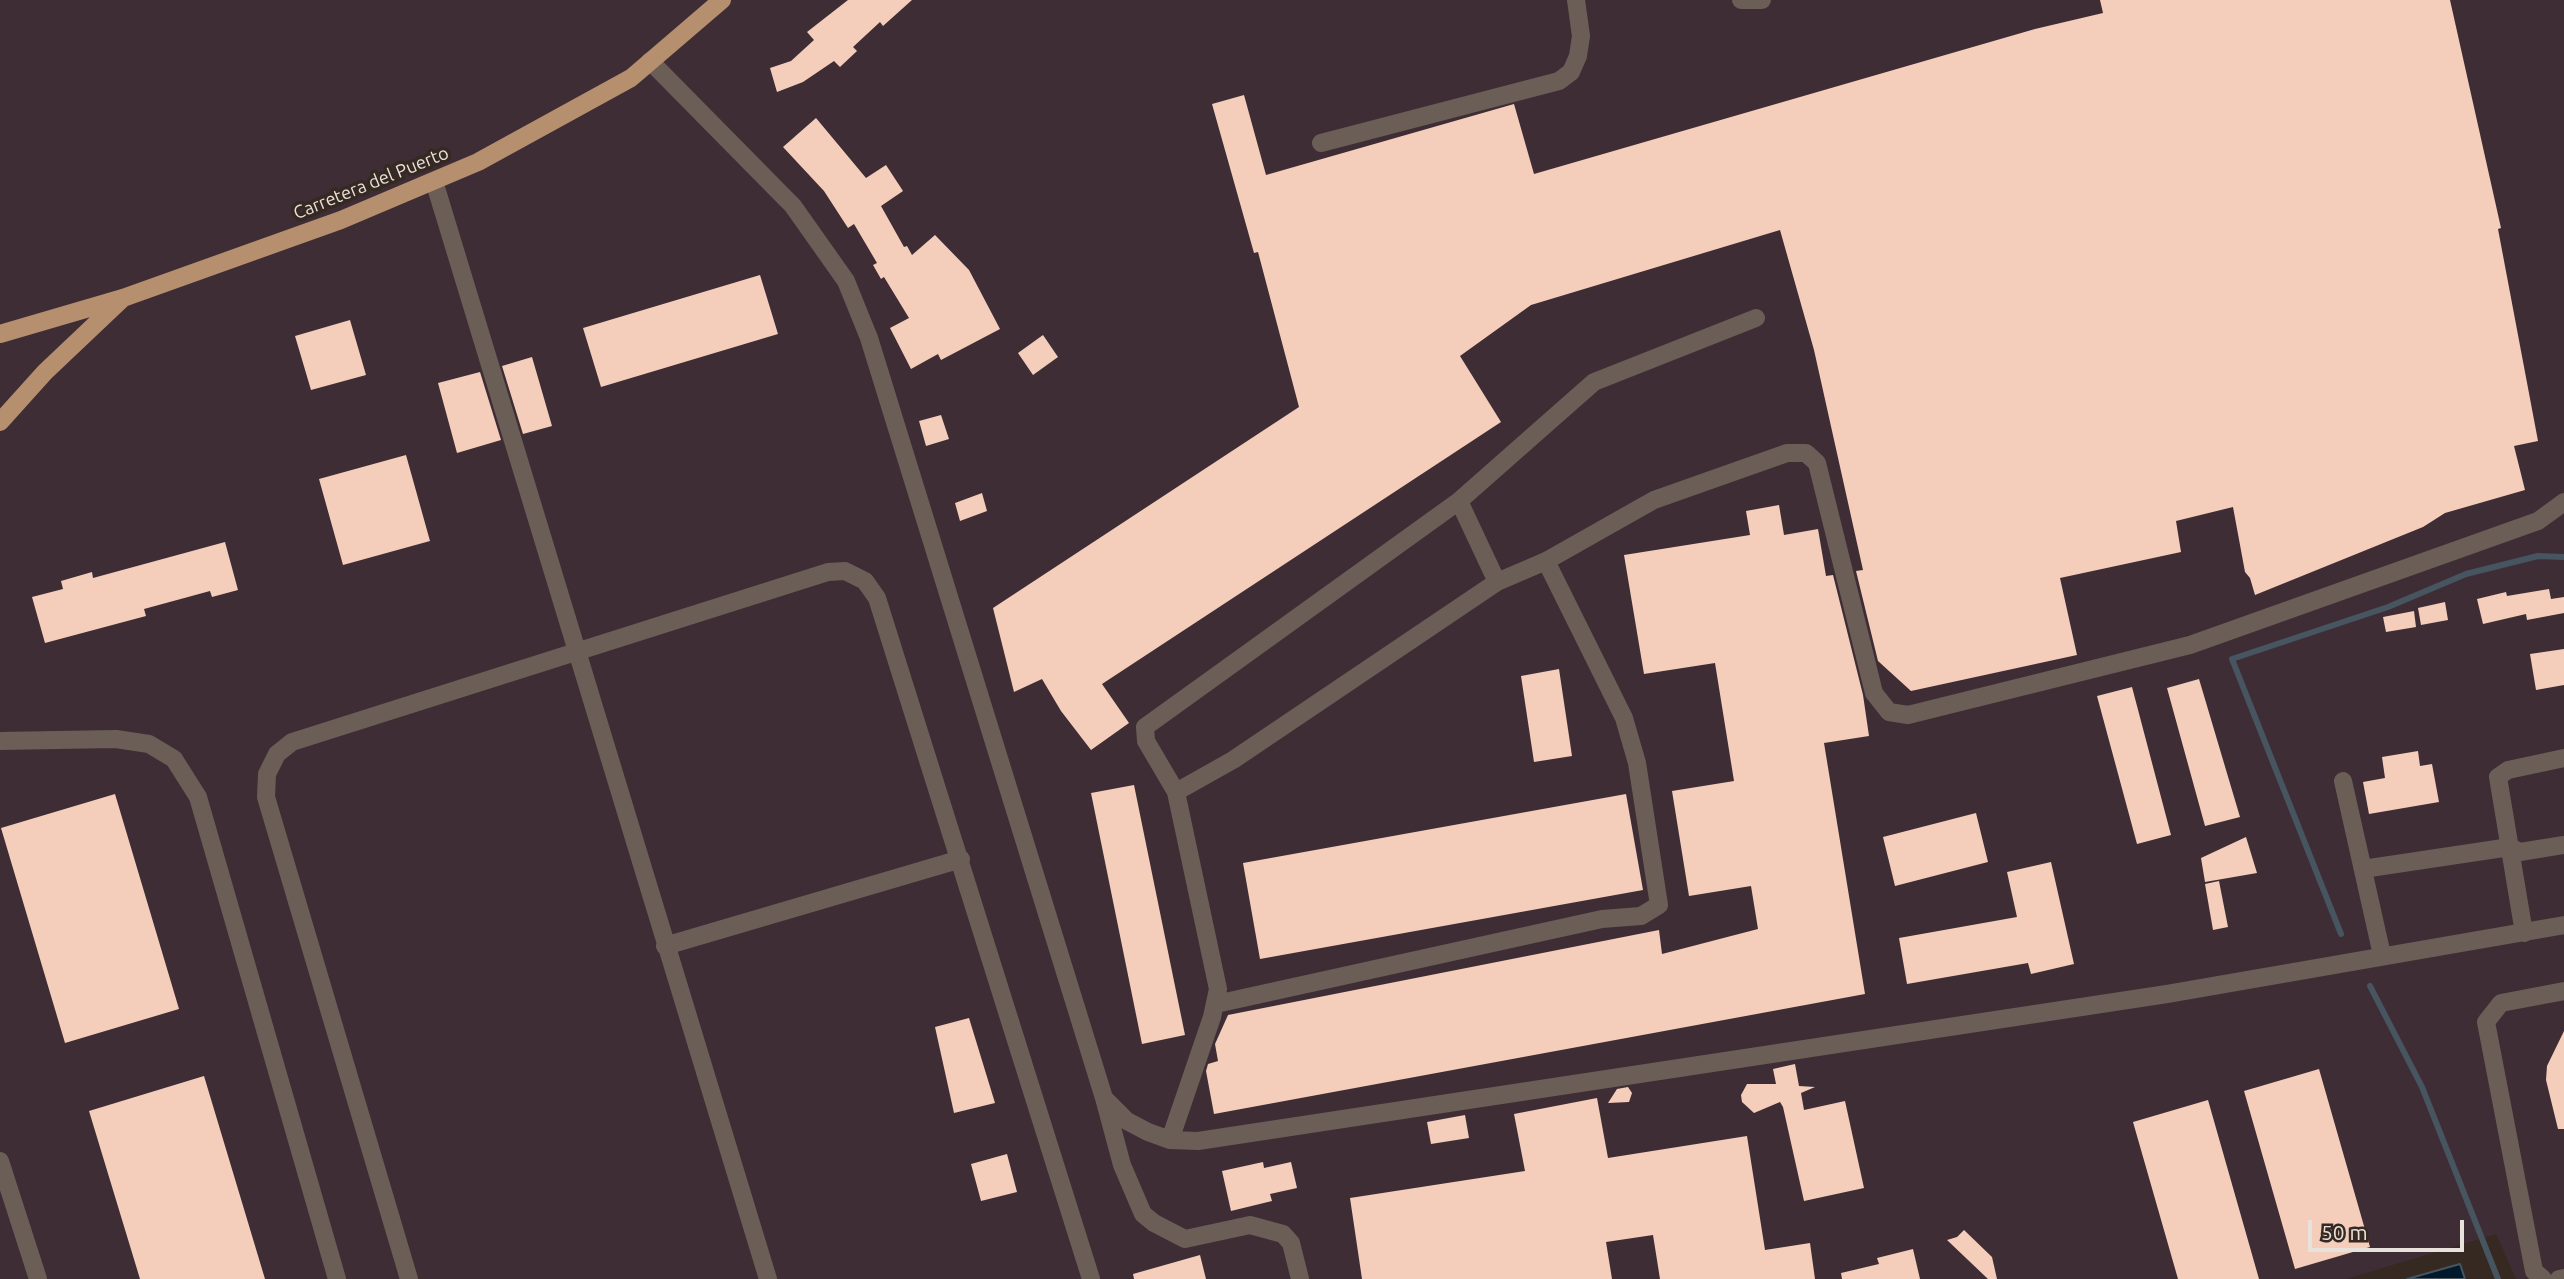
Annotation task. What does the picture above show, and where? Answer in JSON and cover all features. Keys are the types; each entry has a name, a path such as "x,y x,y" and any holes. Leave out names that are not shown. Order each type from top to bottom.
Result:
{"main road":[{"name":"Carretera del Puerto","path":"0,334 123,298 341,220 478,162 631,78 722,0"},
{"path":"0,422 45,372 123,298"}],"street":[{"path":"1321,143 1559,81 1571,72 1578,56 1581,36 1576,0"},
{"path":"1741,0 1762,0"},
{"path":"650,61 793,206 846,281 858,309 1104,1098 1122,1166 1143,1214 1154,1223 1185,1239 1250,1226 1261,1226 1283,1234 1291,1243 1300,1279"},
{"path":"434,181 768,1279"},
{"path":"1170,1139 1216,1004 1217,989 1175,792 1146,741 1145,727 1459,502 1594,382 1756,318"},
{"path":"1175,792 1233,760 1497,582 1546,561 1667,494 1787,453 1806,453 1817,463 1874,693 1889,712 1908,715 2190,645 2538,521 2564,502"},
{"path":"1459,502 1497,582"},
{"path":"1216,1004 1602,919 1641,916 1659,905 1637,763 1624,718 1546,561"},
{"path":"409,1279 266,797 267,774 277,754 292,742 828,572 845,571 864,581 877,598 1091,1279"},
{"path":"0,741 117,739 149,744 174,759 198,797 337,1279"},
{"path":"2524,933 2498,778 2508,770 2564,758"},
{"path":"2343,781 2382,955"},
{"path":"2363,869 2510,847 2520,852 2564,845"},
{"path":"665,946 961,859"},
{"path":"1104,1098 1127,1121 1170,1139 1198,1141 2167,994 2564,925"},
{"path":"2543,1279 2534,1271 2486,1022 2501,1003 2564,991"},
{"path":"0,1161 4,1187 38,1279"}],"shaded area":[{"path":"0,0 2564,0 2564,1279 2516,1279 2496,1234 2346,1279 0,1279"}],"water":[{"path":"2460,1264 2465,1279 2407,1279"}],"building":[{"path":"848,0 912,0 883,26 880,22 853,47 857,51 840,67 834,61 803,82 777,92 770,68 791,61 814,40 807,32"},
{"path":"2100,0 2450,0 2501,228 2498,229 2538,441 2514,446 2525,490 2445,513 2423,527 2255,595 2250,578 2245,572 2233,507 2176,521 2181,552 2060,578 2077,655 1911,691 1878,661 1856,571 1863,570 1814,350 1780,230 1531,305 1460,356 1501,422 1102,684 1129,723 1091,750 1061,711 1042,679 1014,692 993,608 1299,407 1258,252 1254,253 1212,104 1244,95 1266,175 1514,104 1534,174 2035,29 2103,13"},
{"path":"816,118 866,178 886,165 903,191 881,206 904,247 907,246 912,255 935,235 969,270 1000,329 941,360 938,354 911,369 890,328 909,318 884,277 881,279 873,265 877,263 854,224 848,228 824,191 783,147"},
{"path":"760,275 778,334 601,387 583,328"},
{"path":"350,320 366,375 311,390 295,336"},
{"path":"1043,335 1058,357 1033,375 1018,353"},
{"path":"532,357 552,426 523,434 502,366"},
{"path":"480,372 501,440 457,453 438,383"},
{"path":"941,415 949,439 926,446 919,421"},
{"path":"406,455 430,541 343,565 319,479"},
{"path":"982,493 987,511 960,521 955,503"},
{"path":"1779,505 1784,535 1818,529 1826,576 1833,575 1863,695 1869,736 1824,743 1865,994 1214,1114 1206,1071 1208,1064 1218,1061 1215,1044 1228,1015 1659,930 1662,954 1758,929 1751,886 1689,896 1672,791 1734,781 1715,663 1644,674 1624,555 1750,535 1746,511"},
{"path":"225,542 238,590 212,597 210,591 144,609 146,616 45,643 32,597 63,589 61,581 92,572 93,578"},
{"path":"2549,589 2551,599 2564,597 2564,613 2527,620 2526,614 2483,624 2477,599 2506,592 2507,596"},
{"path":"2445,602 2448,620 2421,625 2418,608"},
{"path":"2414,611 2416,627 2386,632 2383,617"},
{"path":"2564,649 2564,685 2536,690 2530,654"},
{"path":"1559,669 1572,756 1534,762 1521,676"},
{"path":"2199,679 2240,817 2205,826 2167,688"},
{"path":"2132,687 2171,835 2137,844 2097,696"},
{"path":"2418,751 2420,766 2432,764 2439,802 2369,814 2363,782 2385,778 2382,757"},
{"path":"1134,785 1185,1035 1142,1044 1091,793"},
{"path":"115,794 179,1009 65,1043 1,828"},
{"path":"1626,794 1643,890 1260,959 1243,863"},
{"path":"1976,813 1988,862 1895,886 1883,837"},
{"path":"2246,837 2257,873 2205,882 2201,858"},
{"path":"2051,862 2074,964 2031,974 2028,963 1907,984 1899,938 2017,917 2007,872"},
{"path":"2219,881 2228,927 2213,930 2205,884"},
{"path":"969,1018 995,1103 954,1113 935,1027"},
{"path":"2564,1031 2564,1129 2558,1129 2546,1080 2547,1066"},
{"path":"1795,1064 1799,1086 1815,1087 1801,1093 1804,1110 1845,1101 1864,1188 1804,1201 1780,1102 1754,1113 1742,1102 1741,1095 1747,1084 1776,1084 1773,1069"},
{"path":"2319,1069 2370,1247 2295,1269 2244,1091"},
{"path":"204,1076 265,1279 140,1279 89,1111"},
{"path":"1628,1087 1632,1093 1629,1102 1608,1103 1617,1089"},
{"path":"1597,1098 1608,1158 1747,1136 1765,1250 1810,1243 1815,1279 1660,1279 1653,1235 1606,1242 1612,1279 1362,1279 1350,1198 1525,1171 1514,1114"},
{"path":"2208,1100 2259,1279 2178,1279 2133,1122"},
{"path":"1465,1115 1469,1138 1431,1144 1427,1122"},
{"path":"1007,1154 1017,1192 981,1201 971,1164"},
{"path":"1263,1162 1264,1168 1291,1162 1297,1188 1270,1194 1272,1201 1231,1211 1222,1171"},
{"path":"1964,1230 1992,1257 1997,1279 1988,1279 1947,1240 1957,1237"},
{"path":"1913,1249 1920,1279 1842,1279 1841,1273 1879,1264 1877,1258"},
{"path":"1200,1255 1206,1279 1134,1279 1133,1274"}],"waterway":[{"path":"2341,934 2232,659 2388,607 2466,574 2538,556 2564,557"},
{"path":"2370,986 2422,1087 2498,1279"}]}
